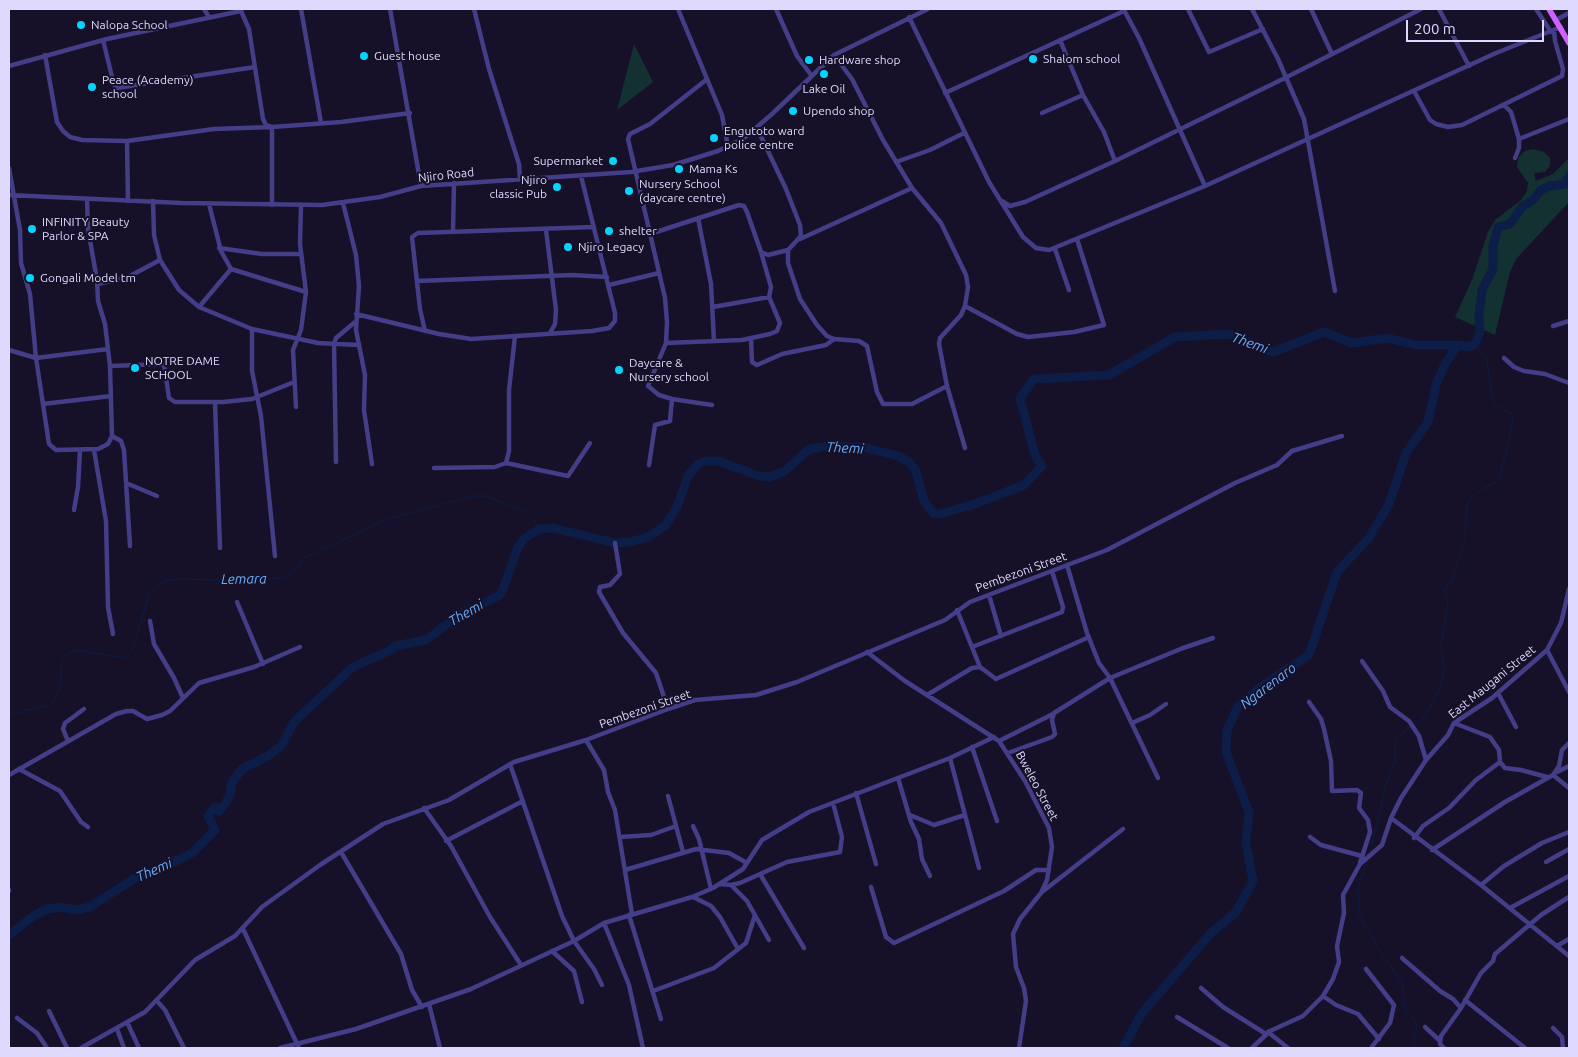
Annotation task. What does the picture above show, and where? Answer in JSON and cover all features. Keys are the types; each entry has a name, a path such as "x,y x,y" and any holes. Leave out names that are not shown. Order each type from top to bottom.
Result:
{"main road":[{"path":"1549,9 1569,43"}],"street":[{"path":"204,9 209,17"},
{"path":"301,9 321,123"},
{"path":"390,9 410,113 421,186"},
{"path":"474,9 489,69 519,164 520,180"},
{"path":"678,9 722,115 728,147"},
{"name":"Njiro Road","path":"11,195 209,204 301,205 343,203 380,198 421,186 635,171 692,160 728,147 757,128 834,54 928,9"},
{"path":"1188,9 1209,52 1263,29"},
{"path":"1252,9 1304,119 1306,140 1335,291"},
{"path":"1310,9 1332,54"},
{"path":"1001,201 1010,206 1025,202 1115,161 1181,130 1421,9"},
{"path":"1439,9 1469,66"},
{"path":"1414,91 1430,120 1436,124 1448,127 1462,125 1562,76 1563,69 1552,31 1536,9"},
{"path":"1556,20 1569,14 1564,9"},
{"path":"9,66 103,40 242,10 248,24 263,118 266,125 272,127"},
{"path":"778,10 797,56 811,75"},
{"path":"945,93 1124,10 1139,38 1205,186"},
{"path":"909,18 964,133 1001,201 1028,243 1041,250 1055,249 1205,186 1469,66 1561,28"},
{"path":"103,40 114,85 117,88 255,67"},
{"path":"1060,40 1083,95 1104,132 1115,161"},
{"path":"834,54 852,79 912,188 937,218 952,244 966,275 968,287 965,306 961,315 939,341 947,386 965,448"},
{"path":"45,55 57,122 62,131 70,137 82,140 127,141 214,129 321,123 410,113"},
{"path":"706,80 650,124 630,134 628,139 665,298 666,343 648,386 660,395 672,399 712,404"},
{"path":"1042,113 1083,95"},
{"path":"1504,105 1510,112 1519,139 1519,148 1515,158"},
{"path":"1519,139 1569,119"},
{"path":"272,127 272,205"},
{"path":"757,128 792,202 800,225 800,239"},
{"path":"896,162 930,150 964,133"},
{"path":"127,141 128,201"},
{"path":"9,168 11,195 20,230 20,260 30,294 36,358 51,448 80,451 94,450 108,444 112,436 110,366 105,324 98,301 98,284 88,229 87,199"},
{"path":"356,314 472,340 592,331 613,325 616,317 582,176"},
{"path":"453,231 454,183"},
{"path":"761,252 768,255 788,250 800,239 912,188"},
{"path":"152,201 154,235 160,260 179,290 199,307 252,329 334,344 358,345"},
{"path":"343,203 356,255 358,286 355,322 365,375 364,410 372,464"},
{"path":"209,204 220,248 231,269 306,292"},
{"path":"650,234 738,204 744,206 761,252 771,287 769,297 777,314 780,327 770,334 752,339 666,343"},
{"path":"296,407 293,350 303,322 306,292 301,254 301,205"},
{"path":"698,218 708,262 713,307 714,341"},
{"path":"425,331 412,237 418,234 453,231 546,230 594,227"},
{"path":"546,230 553,276 556,318 554,329 550,334"},
{"path":"965,306 1011,332 1028,337 1074,332 1104,325 1085,272 1077,239"},
{"path":"220,248 262,254 301,254"},
{"path":"1055,249 1069,290"},
{"path":"788,250 788,263 800,299 826,336 834,339 859,342 867,346 879,398 883,404 912,404 947,386"},
{"path":"98,284 128,277 160,260"},
{"path":"199,307 231,269"},
{"path":"609,285 659,273"},
{"path":"417,281 553,276 607,277"},
{"path":"713,307 769,297"},
{"path":"1553,326 1569,321"},
{"path":"336,462 334,344 336,338 355,322"},
{"path":"252,329 252,371 261,416 275,556"},
{"path":"506,463 509,451 509,390 515,336"},
{"path":"752,339 752,362 757,365 782,354 826,344 834,339"},
{"path":"9,350 36,358 108,349"},
{"path":"1504,358 1514,367 1524,371 1545,374 1569,382"},
{"path":"110,366 162,363 166,369 170,400 215,402 257,397 294,382"},
{"path":"43,404 111,396"},
{"path":"650,465 654,426 670,421 672,399"},
{"path":"215,402 220,548"},
{"path":"112,436 123,445 130,546"},
{"name":"Pembezoni Street","path":"81,1048 117,1029 157,1001 195,960 244,929 262,908 383,824 449,800 510,764 586,740 668,708 695,700 744,697 770,692 945,620 957,610 988,595 1131,538 1194,503 1277,464 1292,451 1342,436"},
{"path":"434,468 495,467 506,463 568,476 590,443"},
{"path":"94,450 106,521 108,607 113,634"},
{"path":"74,510 78,487 80,451"},
{"path":"126,483 158,496"},
{"path":"615,543 620,574 610,585 600,587 599,592 617,624 656,673 668,708"},
{"path":"1067,565 1099,663 1110,678 1158,778"},
{"path":"972,647 1062,612 1063,607 1052,571"},
{"name":"East Maugani Street","path":"1252,1048 1267,1033 1303,1016 1323,996 1334,979 1339,962 1337,946 1344,913 1343,895 1360,864 1382,845 1390,818 1426,760 1448,735 1454,723 1498,693 1547,650 1559,628 1569,589"},
{"path":"988,595 1001,636"},
{"path":"237,602 264,664"},
{"path":"957,610 980,667 996,679 1089,637"},
{"path":"150,622 153,630 154,644 174,678 183,698"},
{"path":"999,741 1054,713 1110,678 1213,638"},
{"path":"9,775 121,712 133,711 147,718 162,715 192,688 205,680 264,664 300,647"},
{"path":"1547,650 1569,692"},
{"name":"Bweleo Street","path":"868,652 927,696 999,741 1025,781 1049,828 1052,847 1049,870 1041,893 1020,919 1013,934 1016,967 1024,988 1026,1001 1019,1048"},
{"path":"1362,661 1383,691 1390,707 1409,721 1419,736 1426,760"},
{"path":"927,696 966,670 980,667"},
{"path":"1498,693 1516,727"},
{"path":"1309,702 1321,719 1324,729 1331,761 1332,791 1357,790 1361,792 1359,808 1368,820 1370,832 1360,864"},
{"path":"1132,723 1150,715 1166,704"},
{"path":"68,741 63,726 84,709"},
{"path":"1008,753 1052,737 1055,734 1052,720 1054,713"},
{"path":"1454,723 1490,737 1499,750 1500,762 1505,768 1547,777"},
{"path":"280,1048 297,1042 356,1029 422,1007 488,982 574,941 604,923 692,897 711,889 743,869 759,843 765,838 809,812 950,758 994,737"},
{"path":"586,740 605,773 620,837 630,914 661,1019"},
{"path":"1554,773 1559,766 1562,750 1569,743"},
{"path":"972,747 997,820"},
{"path":"950,758 979,868"},
{"path":"1414,838 1423,826 1449,808 1480,776 1500,762"},
{"path":"510,764 524,801 550,885 574,941 594,969 602,985"},
{"path":"1432,850 1547,777 1569,766"},
{"path":"19,769 60,791 81,822 88,827"},
{"path":"1554,773 1569,788"},
{"path":"898,778 919,840 922,859 930,876"},
{"path":"856,793 876,864"},
{"path":"668,796 683,852"},
{"path":"446,841 524,801"},
{"path":"720,884 731,885 787,862 840,852 842,837 833,803"},
{"path":"424,808 521,965"},
{"path":"910,815 934,825 965,815"},
{"path":"1390,818 1414,838 1531,924 1569,956"},
{"path":"620,837 646,836 676,826"},
{"path":"693,826 698,834 711,889"},
{"path":"1041,893 1123,829"},
{"path":"1480,885 1504,866 1542,843 1569,832"},
{"path":"1310,837 1321,845 1362,856"},
{"path":"625,870 668,859 683,852 701,849 729,853 747,863"},
{"path":"1546,862 1569,849"},
{"path":"341,852 400,954 412,990 422,1007"},
{"path":"871,887 886,937 894,943 1004,891 1036,870 1049,870"},
{"path":"760,874 804,948"},
{"path":"1510,908 1569,876"},
{"path":"731,885 744,896 769,940"},
{"path":"692,897 712,906 738,948"},
{"path":"1439,1040 1461,1008 1481,973 1493,960 1495,954 1549,909 1569,897"},
{"path":"653,991 714,968 746,942 755,915"},
{"path":"604,923 628,985 643,1048"},
{"path":"244,929 299,1048"},
{"path":"1557,946 1569,939"},
{"path":"552,952 574,971 582,1002"},
{"path":"1402,958 1440,991 1453,999 1461,1008"},
{"path":"1366,969 1394,1006 1390,1023 1371,1048"},
{"path":"1201,988 1223,1007 1288,1048"},
{"path":"1323,996 1336,1005 1358,1014 1377,1040 1376,1048"},
{"path":"1465,1000 1525,1048"},
{"path":"157,1001 170,1019 184,1048"},
{"path":"429,1004 440,1048"},
{"path":"49,1011 67,1048"},
{"path":"1177,1017 1228,1048"},
{"path":"17,1018 30,1026 47,1048"},
{"path":"127,1022 139,1048"},
{"path":"1425,1027 1439,1040 1444,1048"},
{"path":"1553,1028 1562,1037 1563,1048"},
{"path":"117,1029 124,1048"},
{"path":"89,1043 93,1048"}],"green space":[{"path":"634,44 653,82 617,110"},
{"path":"1533,149 1544,152 1550,158 1550,166 1545,172 1534,173 1536,181 1553,174 1569,158 1569,202 1516,259 1510,272 1495,335 1455,317 1472,280 1488,232 1495,220 1521,200 1527,191 1528,183 1517,167 1518,158 1525,151"}],"waterway":[{"name":"Themi","path":"9,935 32,917 47,909 61,907 76,910 90,907 135,878 192,853 215,830 208,816 215,807 219,811 225,804 230,795 232,782 242,769 268,756 282,745 294,722 353,667 391,650 395,646 426,640 459,615 498,596 502,592 518,547 524,539 539,529 553,528 615,543 630,542 648,537 665,526 677,507 688,476 698,464 707,461 718,461 759,476 770,477 785,471 809,449 829,446 862,447 898,456 909,462 916,471 924,501 934,514 975,504 1024,485 1042,466 1035,455 1020,398 1034,379 1109,375 1175,337 1230,334 1273,352 1324,332 1352,343 1387,338 1416,345 1458,345 1468,347 1475,344 1480,332 1479,315 1482,290 1493,269 1493,246 1498,227 1510,224 1522,207 1533,200 1541,190 1549,186 1565,184 1569,176"},
{"path":"1414,725 1423,719 1439,690 1444,673 1441,646 1448,603 1444,589 1452,580 1465,539 1467,504 1476,493 1498,480 1508,447 1513,415 1496,405 1492,397 1487,361 1475,344"},
{"name":"Ngarenaro","path":"1123,1048 1142,1013 1210,934 1236,912 1253,881 1246,843 1249,812 1226,752 1227,731 1238,706 1265,684 1309,655 1337,572 1369,538 1389,504 1406,453 1428,422 1436,385 1445,364 1458,345"},
{"name":"Lemara","path":"9,715 52,704 60,688 62,661 67,654 77,650 123,658 132,651 150,592 164,581 183,579 250,581 282,578 295,571 304,558 387,519 473,496 486,496 521,509 531,516 539,529"},
{"path":"1370,852 1386,785 1395,761 1396,739 1410,727"},
{"path":"1367,861 1358,888 1359,914 1379,950 1402,982 1405,1009 1415,1020 1417,1028 1414,1034 1414,1048"}],"place":[{"name":"Nalopa School","path":"81,25"},
{"name":"Guest house","path":"364,56"},
{"name":"Shalom school","path":"1033,59"},
{"name":"Hardware shop","path":"809,60"},
{"name":"Lake Oil","path":"824,74"},
{"name":"Peace (Academy) school","path":"92,87"},
{"name":"Upendo shop","path":"793,111"},
{"name":"Engutoto ward police centre","path":"714,138"},
{"name":"Supermarket","path":"613,161"},
{"name":"Mama Ks","path":"679,169"},
{"name":"Njiro classic Pub","path":"557,187"},
{"name":"Nursery School (daycare centre)","path":"629,191"},
{"name":"INFINITY Beauty Parlor & SPA","path":"32,229"},
{"name":"shelter","path":"609,231"},
{"name":"Njiro Legacy","path":"568,247"},
{"name":"Gongali Model tm","path":"30,278"},
{"name":"NOTRE DAME SCHOOL","path":"135,368"},
{"name":"Daycare & Nursery school","path":"619,370"}]}
